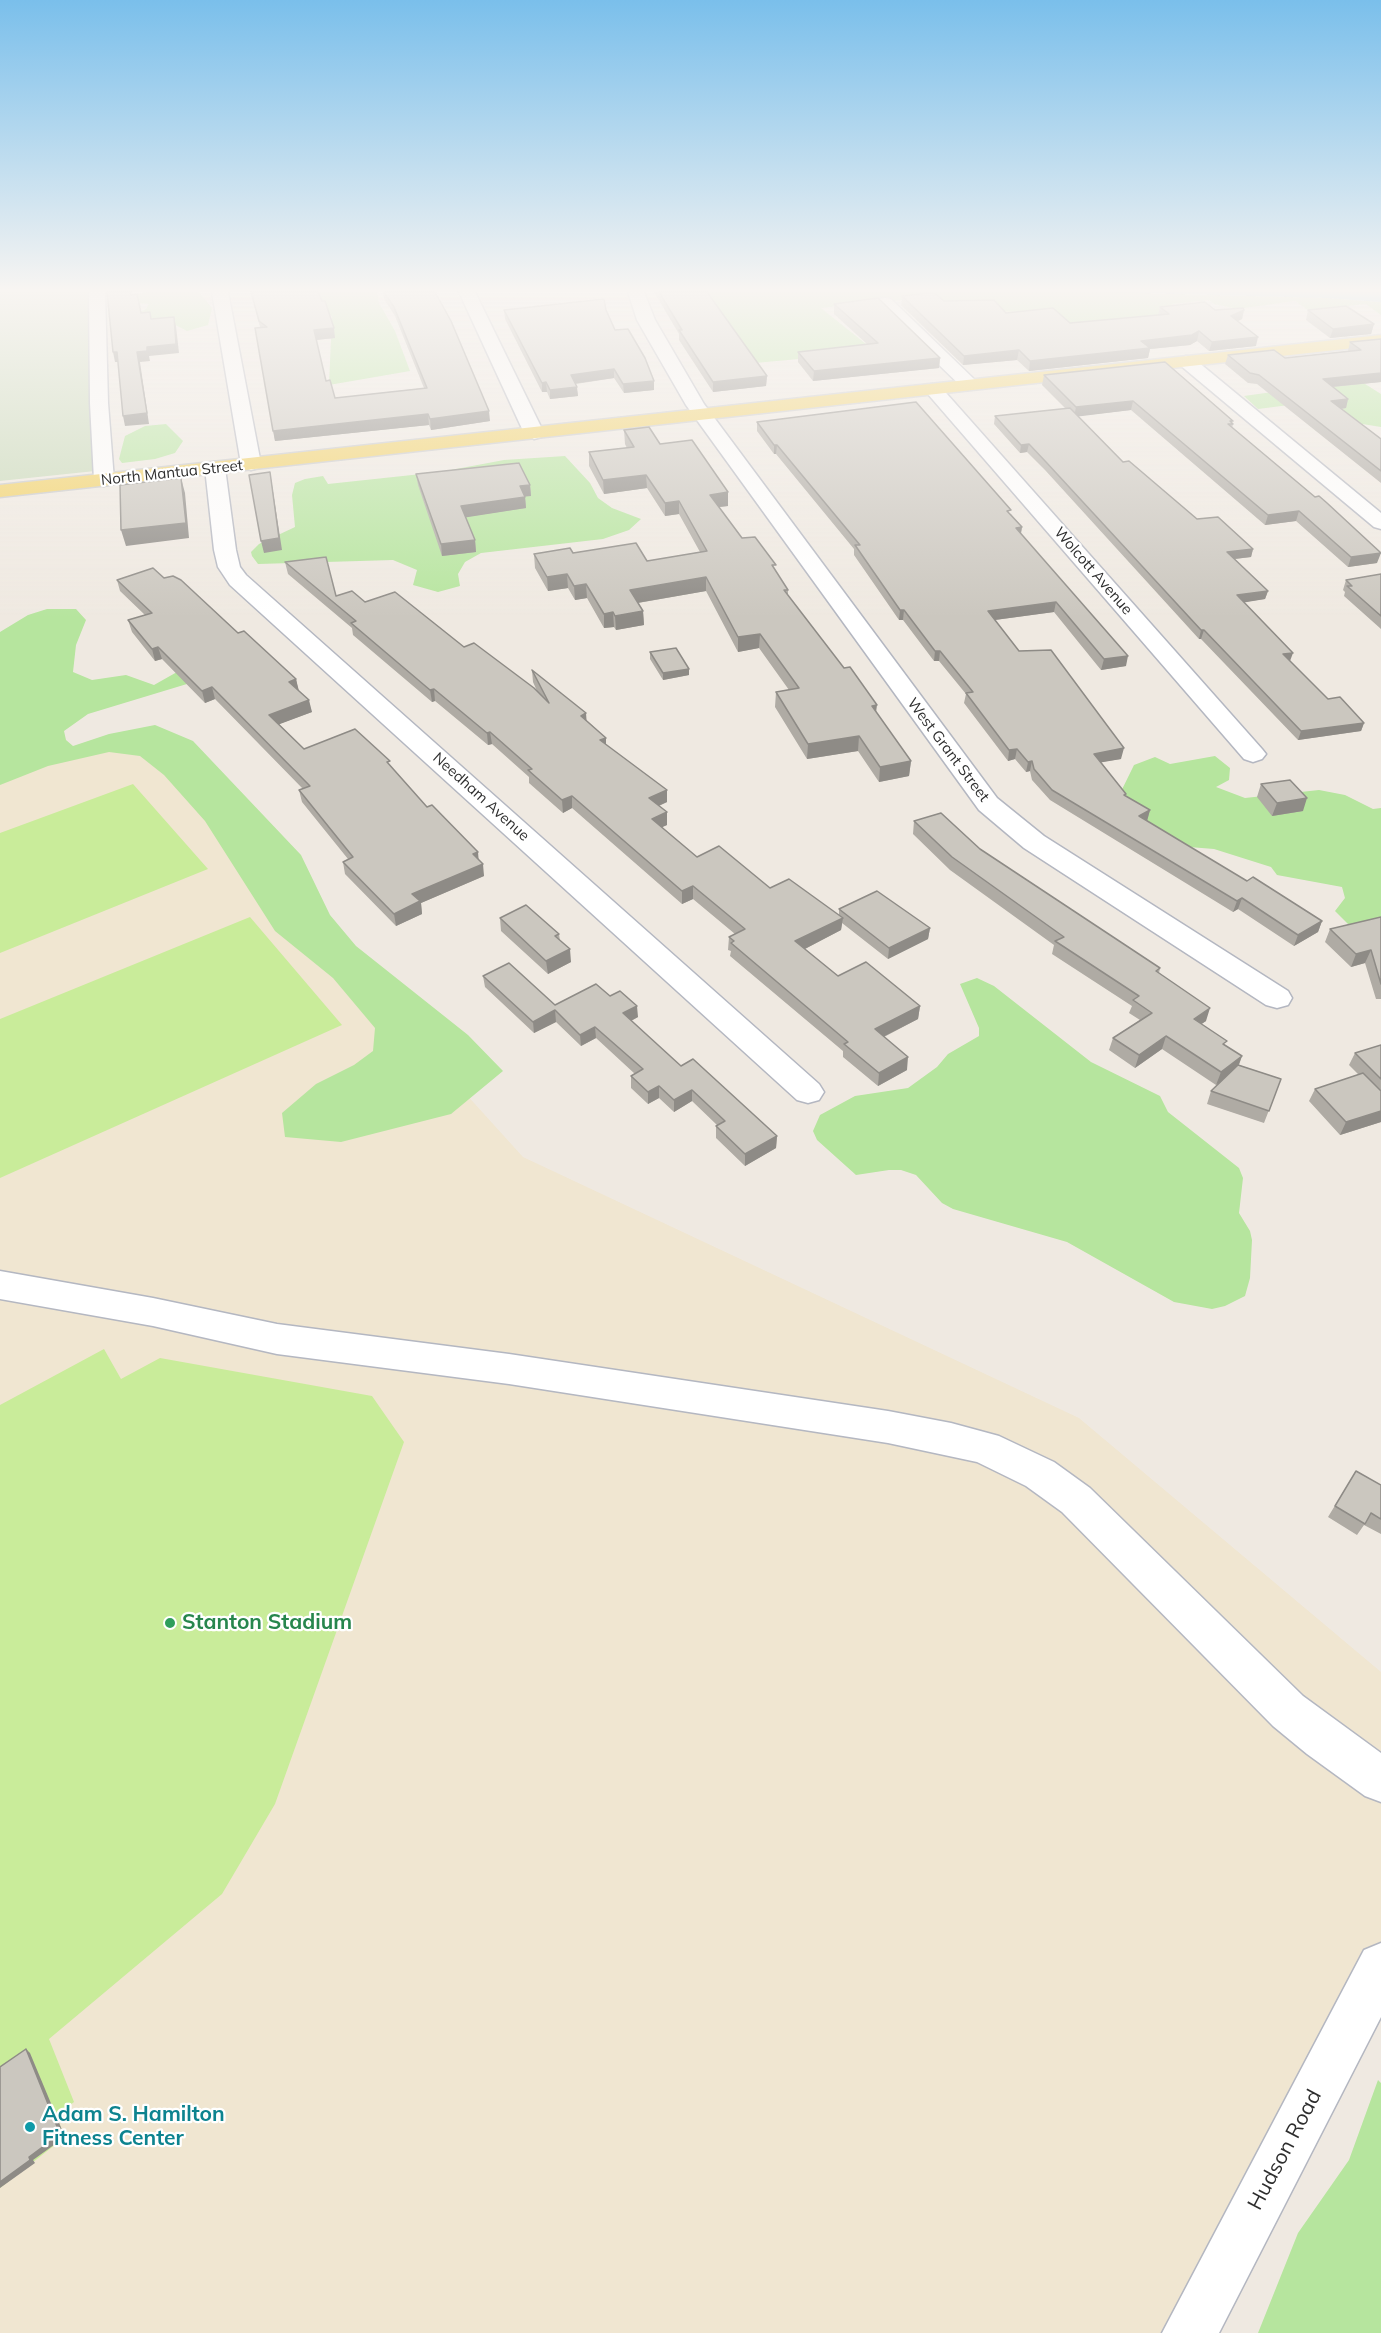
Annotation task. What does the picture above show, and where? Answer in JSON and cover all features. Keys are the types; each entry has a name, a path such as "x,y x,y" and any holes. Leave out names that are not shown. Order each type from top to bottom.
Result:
{"main road":[{"name":"North Mantua Street","path":"0,491 823,401"}],"street":[{"path":"99,401 104,480"},
{"path":"240,401 251,464"},
{"path":"519,401 534,433"},
{"name":"West Grant Street","path":"694,401 968,777 1000,816 1034,842 1277,998"},
{"name":"Wolcott Avenue","path":"943,401 1253,754"},
{"path":"1234,401 1381,523"},
{"name":"Needham Avenue","path":"215,468 225,550 229,567 238,580 808,1092"},
{"path":"0,1285 153,1312 277,1339 509,1369 852,1422 951,1439 985,1448 1040,1474 1076,1500 1288,1710 1322,1739 1381,1780"},
{"name":"Hudson Road","path":"1190,2333 1381,1967"}],"shaded area":[{"path":"136,730 523,1157 1079,1418 1381,1672 1381,1962 1189,2333 0,2333 0,779"}],"green space":[{"path":"0,401 93,401 95,471 0,481"},
{"path":"1249,401 1381,401 1381,427 1356,423 1321,401 1258,409"},
{"path":"166,424 183,441 175,453 155,459 122,463 119,459 125,436 145,426"},
{"path":"565,456 590,483 598,498 612,508 641,519 629,530 603,539 481,553 465,562 458,574 460,586 438,592 413,585 417,570 393,560 258,564 252,556 251,552 259,544 295,527 292,495 295,483 305,479 323,476 328,484 440,472 504,460"},
{"path":"47,609 76,609 86,620 76,645 73,672 92,680 126,675 154,685 177,672 210,677 88,714 64,731 66,740 73,746 109,734 155,725 193,741 301,855 330,915 356,946 468,1035 503,1071 451,1114 341,1142 285,1137 282,1113 316,1084 354,1065 373,1051 375,1028 333,978 275,931 205,821 164,775 140,756 109,752 48,766 0,785 0,632 28,615"},
{"path":"1215,756 1230,768 1229,780 1216,787 1245,798 1319,790 1345,795 1373,809 1381,808 1381,941 1356,932 1335,911 1345,898 1342,887 1277,875 1271,867 1214,849 1177,846 1108,818 1134,765 1155,757 1170,764"},
{"path":"133,784 208,869 0,953 0,833"},
{"path":"250,917 342,1025 0,1178 0,1019"},
{"path":"977,978 994,986 1091,1062 1160,1096 1168,1112 1239,1168 1243,1178 1239,1213 1250,1231 1252,1240 1250,1278 1245,1296 1225,1306 1212,1309 1174,1302 1067,1242 953,1209 942,1203 916,1175 901,1170 889,1170 856,1175 817,1140 813,1131 820,1115 855,1096 908,1088 937,1067 948,1054 979,1036 979,1028 960,984"},
{"name":"Stanton Stadium","path":"104,1349 121,1379 160,1358 372,1396 404,1442 275,1804 222,1894 49,2039 74,2102 56,2116 65,2137 0,2188 0,1405"},
{"path":"1378,2080 1381,2083 1381,2333 1258,2333 1298,2233 1349,2160"}],"building":[{"path":"122,401 145,401 147,413 123,416"},
{"path":"268,401 485,401 489,411 430,419 428,414 273,431"},
{"path":"1070,401 1210,401 1233,421 1230,421 1233,424 1228,424 1315,497 1319,496 1381,553 1351,557 1299,511 1268,515 1133,401 1076,407"},
{"path":"1292,401 1332,401 1381,439 1381,471"},
{"path":"916,402 1011,510 1007,511 1022,527 1016,528 1128,656 1104,659 1056,602 988,611 1019,651 1051,650 1124,748 1094,754 1126,794 1124,795 1150,810 1139,816 1247,881 1253,877 1322,921 1298,935 1242,898 1237,901 1052,790 1034,769 1032,761 1028,762 1017,749 1009,750 966,693 973,692 940,651 935,651 904,610 900,610 855,545 860,545 757,422"},
{"path":"1070,408 1123,462 1129,461 1197,519 1218,517 1253,549 1227,552 1268,591 1237,595 1293,653 1283,654 1328,699 1340,697 1364,723 1301,731 1204,630 1201,630 1029,444 1021,445 995,416"},
{"path":"649,427 660,444 692,440 728,492 710,495 742,538 755,537 776,565 772,565 788,590 784,590 844,668 850,667 877,705 872,706 911,761 880,767 859,736 808,744 776,692 799,688 760,634 738,637 706,577 630,590 643,611 615,616 613,612 604,614 586,584 574,586 567,574 547,577 534,554 570,548 573,553 636,543 647,561 707,551 679,501 665,503 646,475 603,480 589,452 634,447 624,430"},
{"path":"519,463 530,485 520,486 525,497 461,506 475,540 441,544 416,474"},
{"path":"270,472 279,538 261,541 249,475"},
{"path":"181,478 186,523 121,530 120,485"},
{"path":"326,557 336,596 352,591 365,602 395,592 464,647 474,643 534,688 549,703 532,670 586,713 581,716 606,738 600,740 667,790 649,798 667,812 652,819 697,857 719,846 770,888 789,879 843,918 795,941 838,976 866,962 920,1006 875,1029 908,1057 879,1073 844,1044 848,1042 731,943 734,941 729,937 745,929 693,886 682,891 572,796 562,800 528,770 532,769 490,732 487,733 434,689 430,690 351,623 356,621 285,562"},
{"path":"153,568 164,578 173,576 181,580 238,633 244,631 296,679 289,682 309,700 269,715 304,749 355,729 390,761 387,762 427,807 432,805 478,852 473,854 483,864 412,894 420,901 394,914 343,862 353,857 299,790 310,786 212,687 202,691 158,647 152,649 128,620 152,613 117,580"},
{"path":"1381,574 1381,616 1347,586 1352,586 1346,580"},
{"path":"676,648 689,669 663,673 650,652"},
{"path":"1290,780 1307,798 1277,803 1261,784"},
{"path":"941,813 980,849 1160,968 1156,971 1210,1008 1194,1019 1227,1041 1223,1044 1242,1056 1221,1072 1166,1036 1139,1055 1113,1038 1152,1013 1133,1000 1139,996 1055,941 1064,937 952,857 914,821"},
{"path":"877,891 930,928 889,948 839,909"},
{"path":"526,905 559,934 555,936 570,949 546,961 500,918"},
{"path":"1381,917 1381,984 1371,950 1356,954 1330,929"},
{"path":"509,963 555,1005 596,984 610,996 620,991 637,1006 623,1013 681,1066 693,1059 777,1136 745,1154 716,1126 725,1121 692,1090 674,1100 659,1086 648,1092 631,1076 643,1069 595,1027 580,1035 555,1010 533,1022 483,976"},
{"path":"1381,1045 1381,1079 1355,1053"},
{"path":"1238,1065 1281,1079 1269,1111 1211,1091"},
{"path":"1363,1073 1381,1091 1381,1111 1346,1122 1315,1089"},
{"path":"1356,1471 1381,1485 1381,1519 1371,1513 1365,1524 1335,1506"},
{"name":"Adam S. Hamilton Fitness Center","path":"26,2049 60,2134 0,2182 0,2067"}],"place":[{"name":"Stanton Stadium","path":"170,1623"},
{"name":"Adam S. Hamilton Fitness Center","path":"30,2127"}]}
